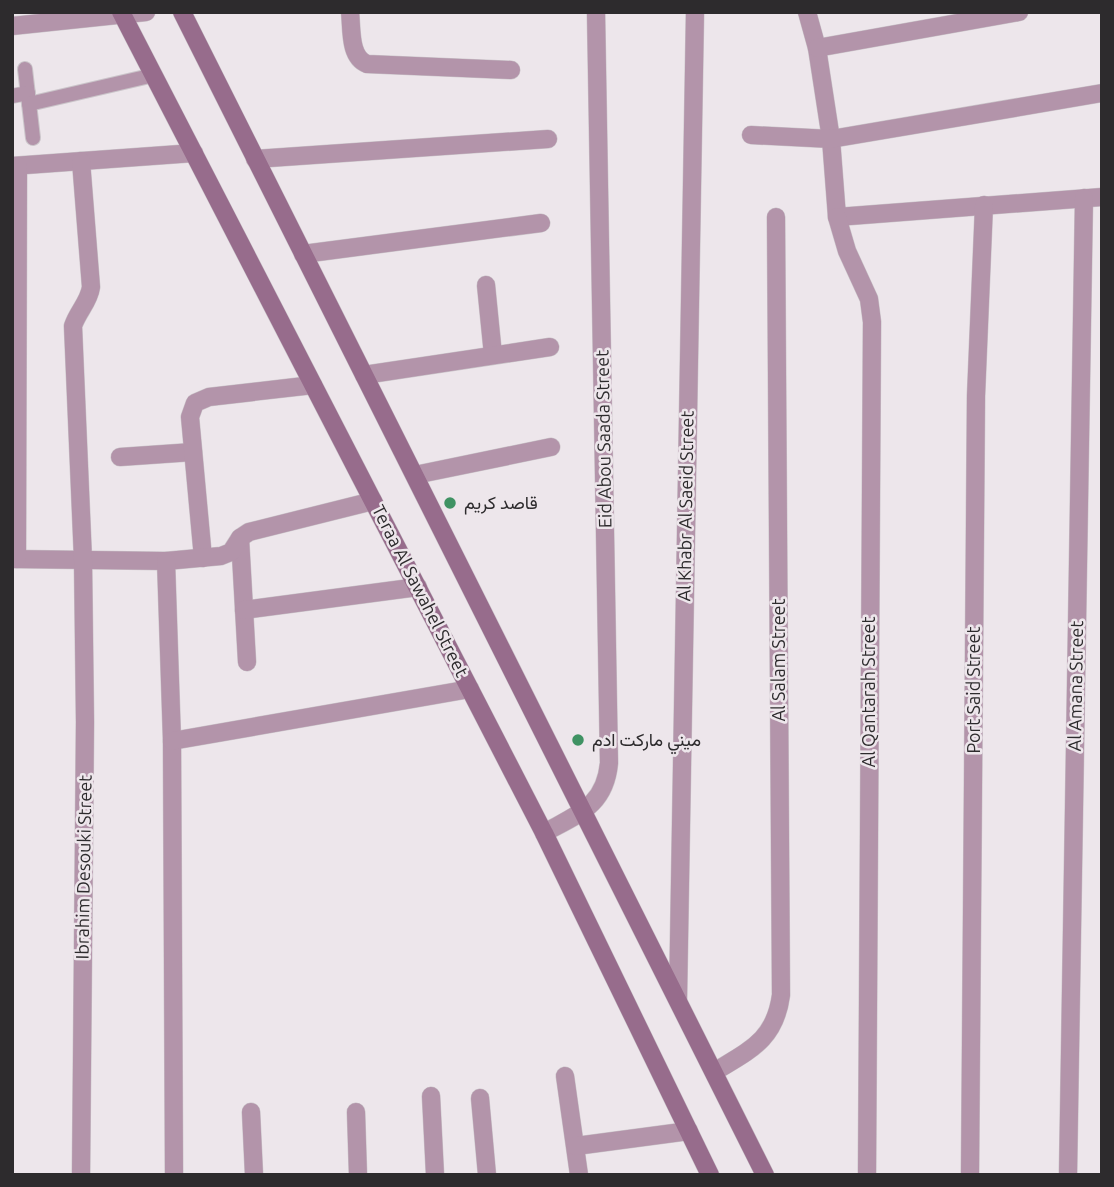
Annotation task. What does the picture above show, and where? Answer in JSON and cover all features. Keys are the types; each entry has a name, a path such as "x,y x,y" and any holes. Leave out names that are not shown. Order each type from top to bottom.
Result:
{"main road":[{"path":"182,12 765,1175"},
{"name":"Teraa Al Sawahel Street","path":"122,14 544,833 710,1175"}],"street":[{"path":"12,26 146,12"},
{"path":"350,12 355,53 362,62 511,70"},
{"name":"Eid Abou Saada Street","path":"544,833 583,811 602,794 608,779 596,12"},
{"name":"Al Khabr Al Saeid Street","path":"678,999 695,12"},
{"name":"Al Qantarah Street","path":"807,12 817,48 831,139 837,217 847,251 869,299 872,322 867,1175"},
{"path":"817,48 1020,12"},
{"path":"751,135 831,139 1102,93"},
{"path":"255,159 548,139"},
{"path":"194,153 15,166 15,559 166,561 226,555 240,538 259,528 373,501"},
{"name":"Ibrahim Desouki Street","path":"80,1175 85,736 83,560 73,326 76,316 89,298 91,287 81,161"},
{"path":"837,217 1093,197"},
{"name":"Al Amana Street","path":"1068,1175 1093,197"},
{"name":"Port Said Street","path":"970,1175 976,396 984,205"},
{"name":"Al Salam Street","path":"714,1072 755,1047 769,1032 779,1013 781,995 776,217"},
{"path":"303,254 541,223"},
{"path":"486,285 493,355"},
{"path":"364,375 550,347"},
{"path":"203,558 190,417 195,403 209,397 313,385"},
{"path":"415,475 551,447"},
{"path":"120,457 193,452"},
{"path":"240,538 247,663"},
{"path":"166,561 172,741 174,1175"},
{"path":"244,610 418,587"},
{"path":"172,741 470,689"},
{"path":"565,1076 579,1175"},
{"path":"431,1096 435,1175"},
{"path":"480,1098 487,1175"},
{"path":"251,1112 254,1175"},
{"path":"356,1112 358,1175"},
{"path":"576,1146 689,1131"}],"lane":[{"path":"25,69 33,138"},
{"path":"12,96 29,99 154,75"}],"place":[{"name":"قاصد كريم","path":"450,503"},
{"name":"ميني ماركت ادم","path":"578,740"}]}
